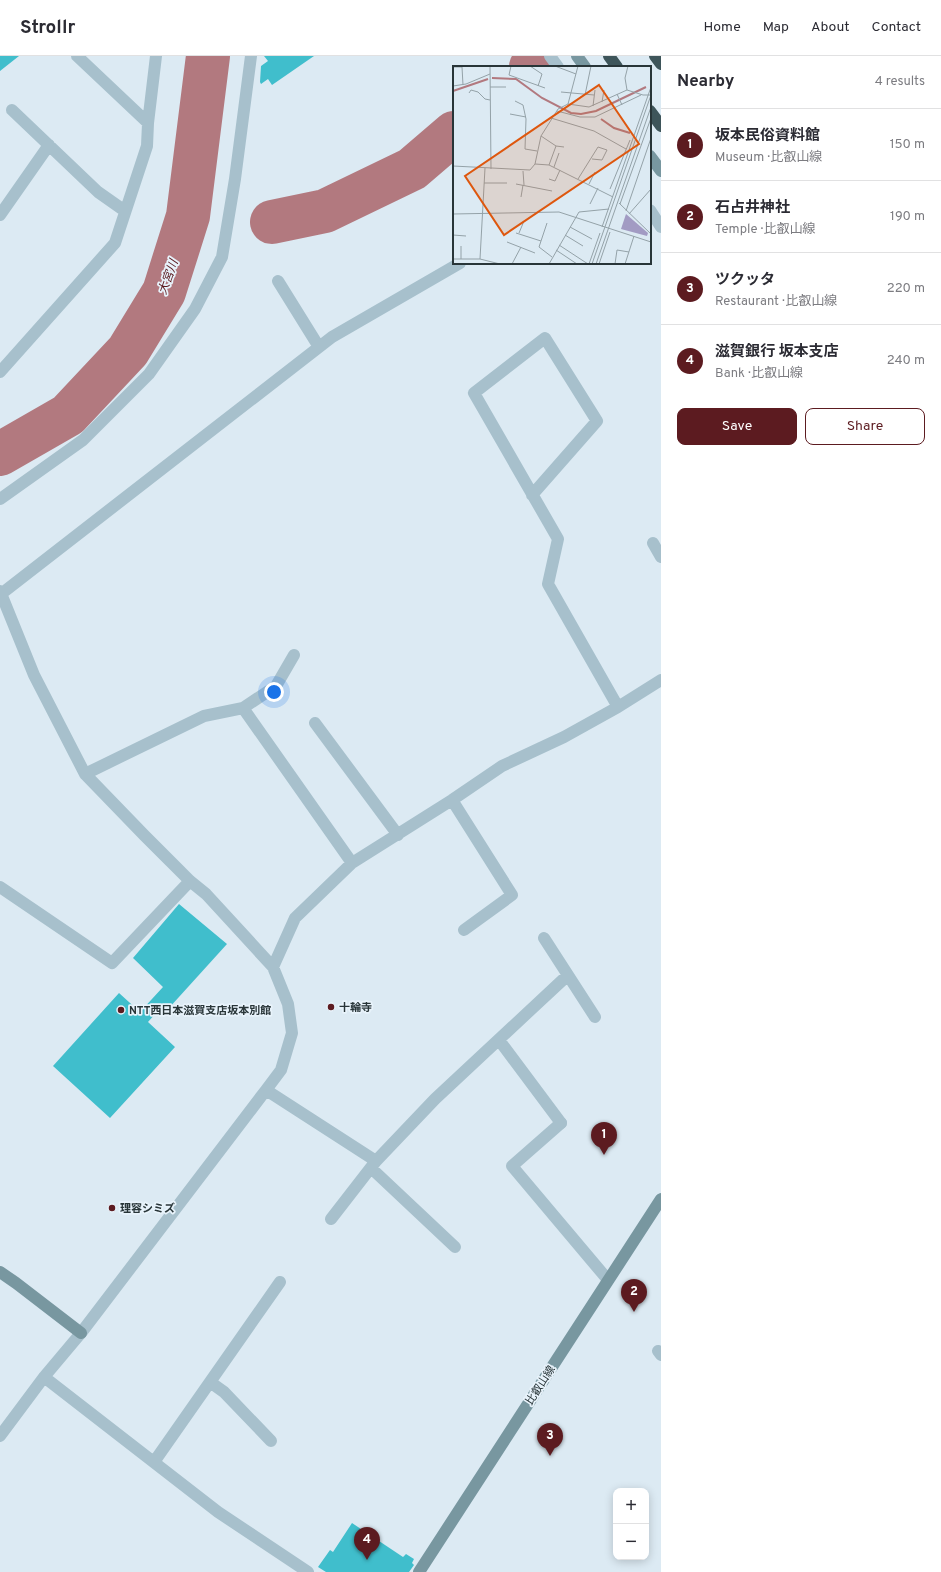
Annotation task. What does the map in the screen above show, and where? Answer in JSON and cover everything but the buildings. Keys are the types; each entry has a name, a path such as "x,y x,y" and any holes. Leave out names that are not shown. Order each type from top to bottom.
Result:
{"highway":[{"path":"609,56 616,66"},
{"path":"655,56 661,64"},
{"path":"651,112 661,126"}],"main road":[{"path":"577,56 583,66"},
{"path":"651,157 661,171"},
{"name":"比叡山線","path":"419,1572 661,1199"},
{"path":"0,1272 81,1333"}],"street":[{"path":"77,56 148,123"},
{"path":"0,372 115,243 147,146 148,123 156,56"},
{"path":"0,499 84,440 149,374 195,308 222,257 235,179 251,56"},
{"path":"550,56 557,66"},
{"path":"12,110 98,192 126,211"},
{"path":"0,215 48,145"},
{"path":"651,212 661,227"},
{"path":"0,1436 44,1377 81,1333 281,1070 292,1033 288,1004 273,967 206,894 190,881 144,835 86,774 34,675 1,593 332,337 458,264"},
{"path":"278,281 319,347"},
{"path":"532,495 597,421 545,338 474,393 532,495 558,539 548,584 618,707"},
{"path":"653,543 661,557"},
{"path":"86,774 204,716 243,708 276,686 294,655"},
{"path":"273,967 295,918 352,863 452,800 502,766 564,737 618,707 661,680"},
{"path":"243,708 352,863"},
{"path":"315,723 398,834"},
{"path":"452,800 512,895 464,930"},
{"path":"0,887 112,963 190,881"},
{"path":"544,938 595,1017"},
{"path":"331,1219 374,1164 435,1099 568,975"},
{"path":"499,1040 561,1123 512,1166 608,1280"},
{"path":"266,1090 374,1164 455,1247"},
{"path":"154,1462 280,1282"},
{"path":"44,1377 218,1512 308,1572"},
{"path":"210,1382 224,1392 271,1440"}],"waterway":[{"name":"大宮川","path":"0,454 68,415 128,351 164,292 188,216 208,56"},
{"name":"大宮川","path":"272,222 325,211 412,169 453,134"}],"place":[{"name":"十輪寺","path":"331,1007"},
{"name":"NTT西日本滋賀支店坂本別館","path":"121,1010"},
{"name":"坂本民俗資料館","path":"604,1155"},
{"name":"理容シミズ","path":"112,1208"},
{"name":"石占井神社","path":"634,1312"},
{"name":"ツクッタ","path":"550,1456"},
{"name":"滋賀銀行 坂本支店","path":"367,1560"}]}
